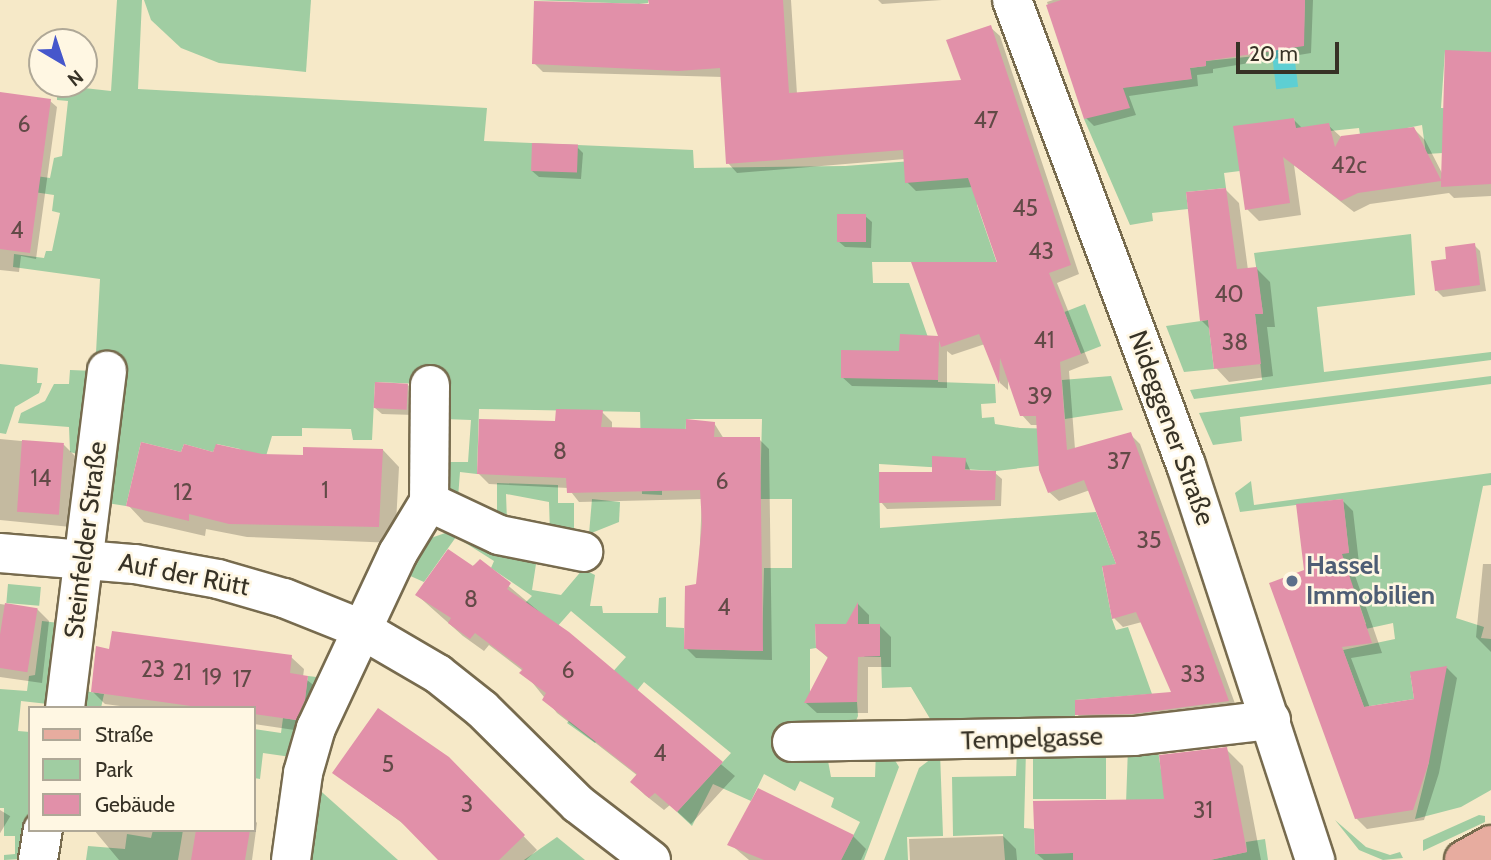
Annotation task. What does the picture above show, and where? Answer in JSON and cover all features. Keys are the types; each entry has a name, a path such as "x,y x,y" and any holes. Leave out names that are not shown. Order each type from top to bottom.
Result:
{"main road":[{"path":"1464,860 1491,845"}],"street":[{"name":"Nideggener Straße","path":"1012,0 1186,465 1315,860"},
{"name":"Steinfelder Straße","path":"65,706 107,371"},
{"path":"291,860 307,754 361,629 429,502 430,385"},
{"path":"429,502 508,538 583,552"},
{"name":"Auf der Rütt","path":"0,553 83,558 231,582 361,629 438,674 482,709 578,804 651,860"},
{"name":"Tempelgasse","path":"792,742 1134,736 1271,720"},
{"path":"38,860 43,832"}],"green space":[{"path":"117,0 142,0 138,89 487,108 484,141 693,150 694,168 845,166 979,156 977,205 1000,272 961,282 954,262 872,262 873,283 909,283 938,366 938,382 995,384 996,403 981,404 982,418 994,417 995,424 1020,428 1063,429 1065,456 1038,466 996,471 879,464 880,528 1096,512 1116,564 1102,567 1112,619 1116,630 1128,627 1152,694 1075,700 1075,728 935,727 911,687 882,688 881,657 865,657 815,625 816,648 810,649 810,702 857,702 858,716 852,730 826,750 831,777 875,777 876,751 890,752 899,767 864,860 841,860 860,822 831,807 834,798 800,781 795,791 764,774 751,801 713,784 692,826 677,812 731,753 644,682 595,743 567,723 626,657 571,611 533,654 526,602 532,596 491,568 494,561 456,537 424,582 408,575 418,550 431,538 448,532 536,564 532,590 561,595 583,569 595,575 590,606 602,606 603,613 658,613 659,598 666,597 666,627 684,628 684,649 762,651 764,568 792,568 792,499 760,499 762,419 686,419 685,472 662,471 662,495 642,494 640,412 479,409 477,474 460,472 458,498 447,486 444,462 468,462 471,420 444,419 446,385 375,382 372,440 353,440 351,429 302,428 302,436 272,436 258,483 240,449 217,444 213,452 184,444 181,452 141,442 126,506 107,503 81,455 70,452 69,427 18,423 21,413 45,401 54,384 69,384 70,370 95,371 100,279 13,267 14,254 44,258 46,251 52,251 60,213 52,211 54,195 0,187 0,171 50,178 54,158 62,156 68,101 57,98 98,98 98,90 111,91"},
{"path":"144,0 311,0 306,72 219,63 181,48 151,20"},
{"path":"532,0 648,0 648,3 639,4"},
{"path":"1305,0 1491,0 1491,52 1445,51 1441,108 1491,110 1443,153 1426,154 1422,125 1407,128 1410,155 1364,161 1359,128 1330,131 1301,163 1294,118 1240,171 1224,173 1226,188 1186,192 1188,209 1152,213 1153,221 1130,225 1084,119 1111,91 1141,83 1191,79 1190,68 1206,66 1206,61 1256,56 1263,30 1304,30"},
{"path":"1411,234 1415,295 1317,307 1324,372 1491,352 1491,360 1194,399 1190,390 1262,380 1255,314 1263,313 1254,253"},
{"path":"1085,304 1101,346 1081,354 1064,312"},
{"path":"1208,320 1214,369 1184,372 1166,326"},
{"path":"0,364 38,368 37,383 42,383 39,393 15,407 6,434 0,433"},
{"path":"1111,376 1123,410 1065,419 1062,380"},
{"path":"1491,376 1491,384 1240,417 1242,441 1213,445 1199,413"},
{"path":"1491,473 1491,485 1483,486 1456,618 1484,627 1481,638 1491,639 1491,790 1461,807 1415,819 1429,762 1410,672 1414,699 1364,707 1343,650 1395,639 1393,623 1338,635 1366,624 1355,591 1310,558 1349,552 1343,499 1240,512 1235,493 1251,481 1254,505"},
{"path":"497,483 558,485 558,503 574,503 574,536 550,533 549,502 506,494 507,521 497,516"},
{"path":"592,499 620,502 619,522 589,534"},
{"path":"8,584 41,587 39,606 6,603"},
{"path":"42,621 59,623 48,704 21,701 18,731 28,732 28,815 21,859 4,860 4,855 15,854 15,836 4,836 4,808 0,808 0,689 27,691 29,676 35,675"},
{"path":"308,676 325,678 291,757 263,753 260,779 256,778 256,729 281,733 283,718 302,721"},
{"path":"84,691 104,694 101,706 81,706"},
{"path":"1157,744 1161,770 1167,770 1179,860 1005,860 1003,834 953,836 952,777 1016,776 1017,750 1026,750 1024,828 1034,829 1035,854 1108,852 1125,832 1128,747"},
{"path":"1033,748 1106,748 1106,799 1033,799"},
{"path":"940,752 943,836 907,837 908,860 884,860 919,768"},
{"path":"315,786 398,860 307,860"},
{"path":"1479,815 1485,816 1485,822 1423,851 1423,840"},
{"path":"1335,820 1366,847 1390,855 1400,852 1403,858 1383,860 1359,850"},
{"path":"152,832 183,832 178,860 86,860 88,846 125,849 127,834 151,838"},
{"path":"557,837 585,860 524,860"},
{"path":"1265,839 1268,860 1210,860 1247,852 1246,842"}],"water":[{"path":"1293,45 1298,87 1276,89 1271,48"}],"building":[{"path":"648,0 783,0 789,93 961,80 946,40 991,25 1071,265 1049,273 1081,354 1060,362 1067,450 1131,432 1229,701 1133,714 1075,715 1075,700 1171,692 1136,612 1112,619 1102,566 1116,564 1084,480 1048,493 1039,470 1036,416 1020,416 1000,358 999,384 979,334 941,347 939,340 938,380 841,378 841,350 899,351 900,334 938,336 911,262 997,262 968,178 905,183 903,150 726,164 720,68 678,71 532,64 534,1 649,4"},
{"path":"1061,0 1305,0 1304,46 1206,61 1206,66 1190,68 1192,79 1123,88 1130,108 1084,119 1046,5"},
{"path":"1445,50 1491,52 1491,184 1441,187 1441,181 1358,193 1341,201 1283,157 1290,203 1245,210 1233,126 1294,118 1296,128 1329,123 1335,147 1341,136 1414,127 1441,180"},
{"path":"0,92 28,96 28,98 51,99 30,253 0,249"},
{"path":"532,143 578,145 577,173 531,171"},
{"path":"1226,188 1237,269 1257,267 1263,314 1255,314 1261,364 1214,369 1208,320 1200,321 1186,192"},
{"path":"837,214 866,214 866,242 837,242"},
{"path":"1475,243 1480,285 1435,291 1431,261 1446,259 1445,247"},
{"path":"375,382 408,384 407,410 374,408"},
{"path":"556,409 603,410 601,427 686,429 686,419 715,422 714,437 760,437 763,651 684,649 685,586 696,584 702,524 700,490 567,493 566,478 477,474 479,419 555,421"},
{"path":"22,440 64,443 59,515 17,512"},
{"path":"141,442 181,452 184,444 213,452 216,444 262,454 303,455 303,447 383,449 379,527 229,524 189,514 189,521 126,506"},
{"path":"932,456 966,458 965,470 996,471 995,500 879,503 879,472 932,472"},
{"path":"1343,499 1349,553 1342,554 1372,643 1342,647 1364,707 1414,699 1410,672 1447,666 1429,762 1413,810 1355,819 1269,583 1304,570 1296,504"},
{"path":"448,549 473,566 480,559 511,583 507,589 569,632 723,762 677,812 655,793 649,798 630,782 637,774 542,700 546,693 519,673 523,669 475,633 470,639 448,623 451,618 415,595"},
{"path":"858,602 858,624 880,624 880,656 858,657 857,702 804,703 828,657 816,648 815,624 846,624"},
{"path":"5,603 38,608 27,672 0,668 0,635"},
{"path":"112,631 292,655 290,673 308,676 305,700 296,720 256,714 256,706 191,706 91,692 96,646 109,649"},
{"path":"378,708 449,757 525,835 499,860 438,860 400,821 332,773"},
{"path":"1227,747 1247,852 1210,860 1073,860 1073,853 1035,854 1033,801 1164,799 1159,755"},
{"path":"758,788 854,835 841,860 764,860 727,845"},
{"path":"196,832 250,832 245,860 191,860"}],"place":[{"name":"Hassel Immobilien","path":"1292,581"}]}
